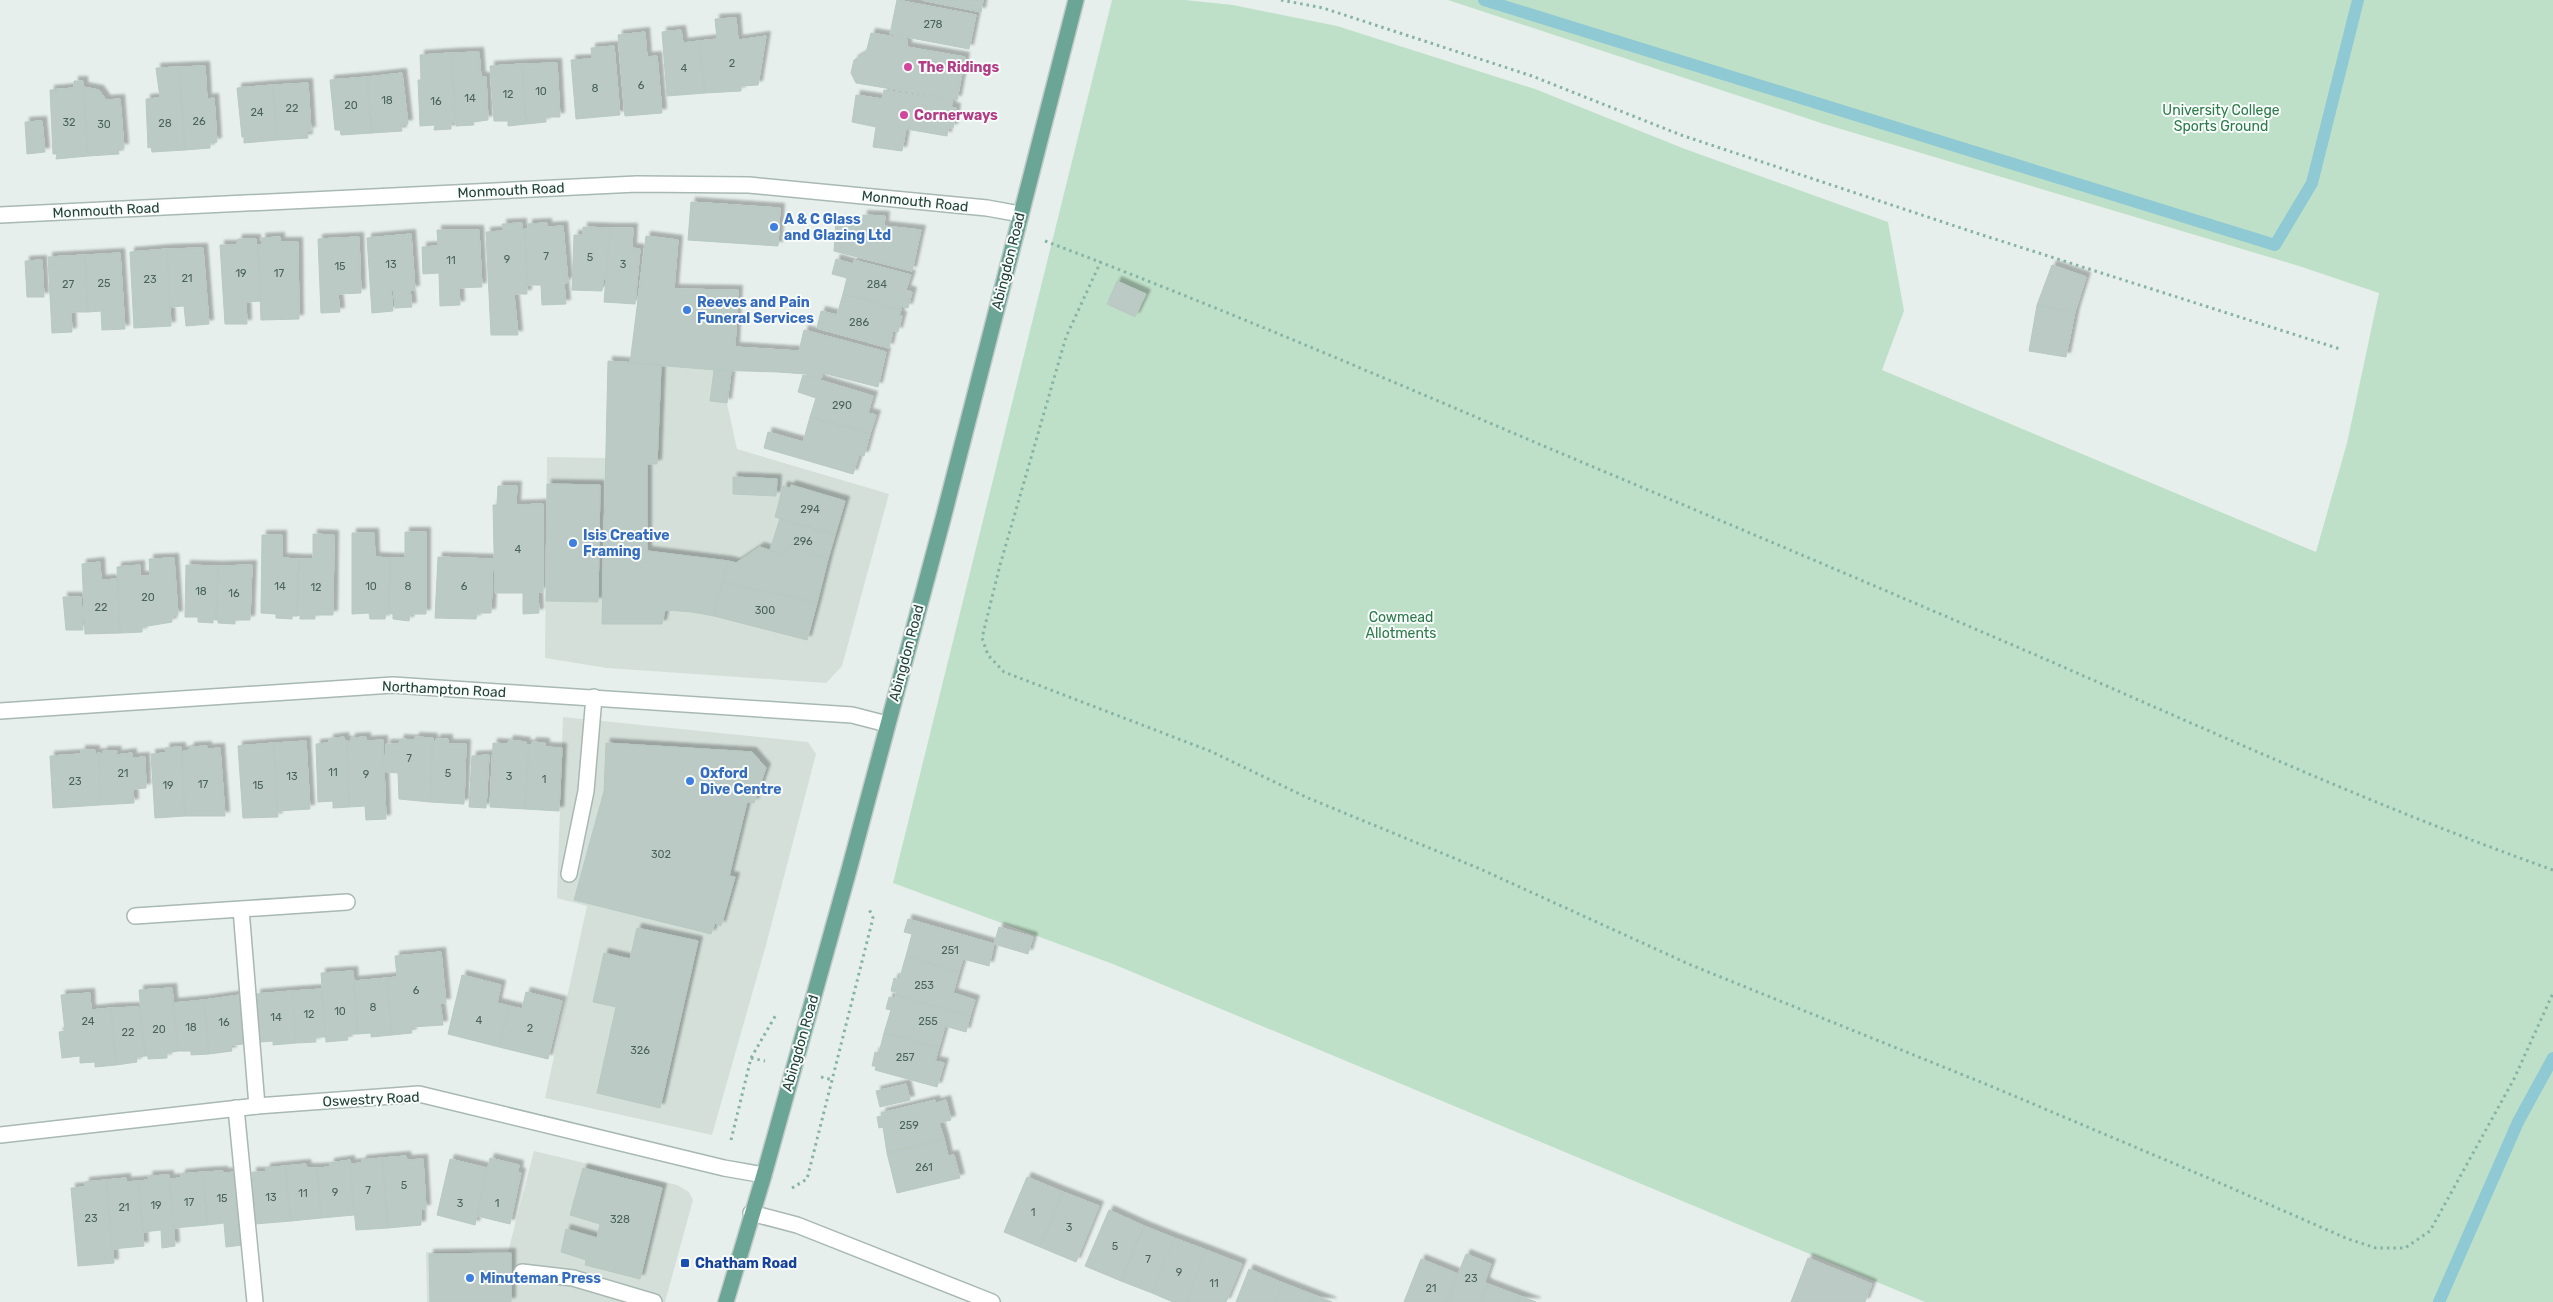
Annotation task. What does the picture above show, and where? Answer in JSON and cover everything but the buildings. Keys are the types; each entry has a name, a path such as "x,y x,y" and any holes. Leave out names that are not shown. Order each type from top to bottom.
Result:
{"main road":[{"name":"Abingdon Road","path":"726,1302 824,963 942,523 1076,0"}],"street":[{"name":"Monmouth Road","path":"0,216 637,184 750,185 987,208 1020,214"},
{"name":"Northampton Road","path":"0,711 393,685 852,715 887,724"},
{"path":"569,874 586,791 594,697"},
{"path":"136,916 347,902"},
{"path":"241,909 257,1106"},
{"name":"Oswestry Road","path":"0,1135 236,1108 419,1094 724,1168 764,1175"},
{"path":"236,1108 255,1302"},
{"path":"751,1213 797,1225 992,1302"},
{"path":"522,1272 573,1278 654,1302"}],"path":[{"path":"1281,0 1324,8 1532,76 1681,135 1966,230 2340,349"},
{"path":"1076,252 2020,648 2207,732 2481,844 2553,870"},
{"path":"1101,262 1066,337 1000,565 982,638 988,655 1004,672 1210,751 1308,798 1478,868 1691,965 1993,1087 2348,1239 2376,1248 2405,1248 2430,1231 2514,1079 2553,994"},
{"path":"807,1179 873,918 864,900"},
{"path":"730,1143 751,1058 778,1011"},
{"path":"751,1058 766,1062"},
{"path":"819,1076 833,1080"}],"shaded area":[{"path":"608,361 731,372 727,403 737,449 889,494 842,666 826,683 607,668 545,658 547,457 607,458"},
{"path":"563,717 808,742 816,754 766,945 712,1135 545,1098 587,906 557,898"},
{"path":"534,1151 677,1185 689,1192 693,1200 665,1302 427,1302 426,1252 508,1252"}],"green space":[{"name":"Cowmead Allotments","path":"1112,0 1185,0 1233,5 1337,26 1535,89 1685,149 1888,222 1904,311 1882,370 2316,552 2347,443 2379,293 2299,266 1824,124 1448,0 2553,0 2553,1302 1925,1302 1113,964 893,883"}],"waterway":[{"path":"1484,0 2275,245 2312,183 2358,0"},
{"path":"2439,1302 2518,1122 2553,1058"}],"place":[{"name":"The Ridings","path":"908,67"},
{"name":"Cornerways","path":"904,115"},
{"name":"A & C Glass and Glazing Ltd","path":"774,227"},
{"name":"Reeves and Pain Funeral Services","path":"687,310"},
{"name":"Isis Creative Framing","path":"573,543"},
{"name":"Oxford Dive Centre","path":"690,781"},
{"name":"Chatham Road","path":"685,1263"},
{"name":"Minuteman Press","path":"470,1278"}],"park label":[{"name":"University College Sports Ground","path":"2221,118"}]}
